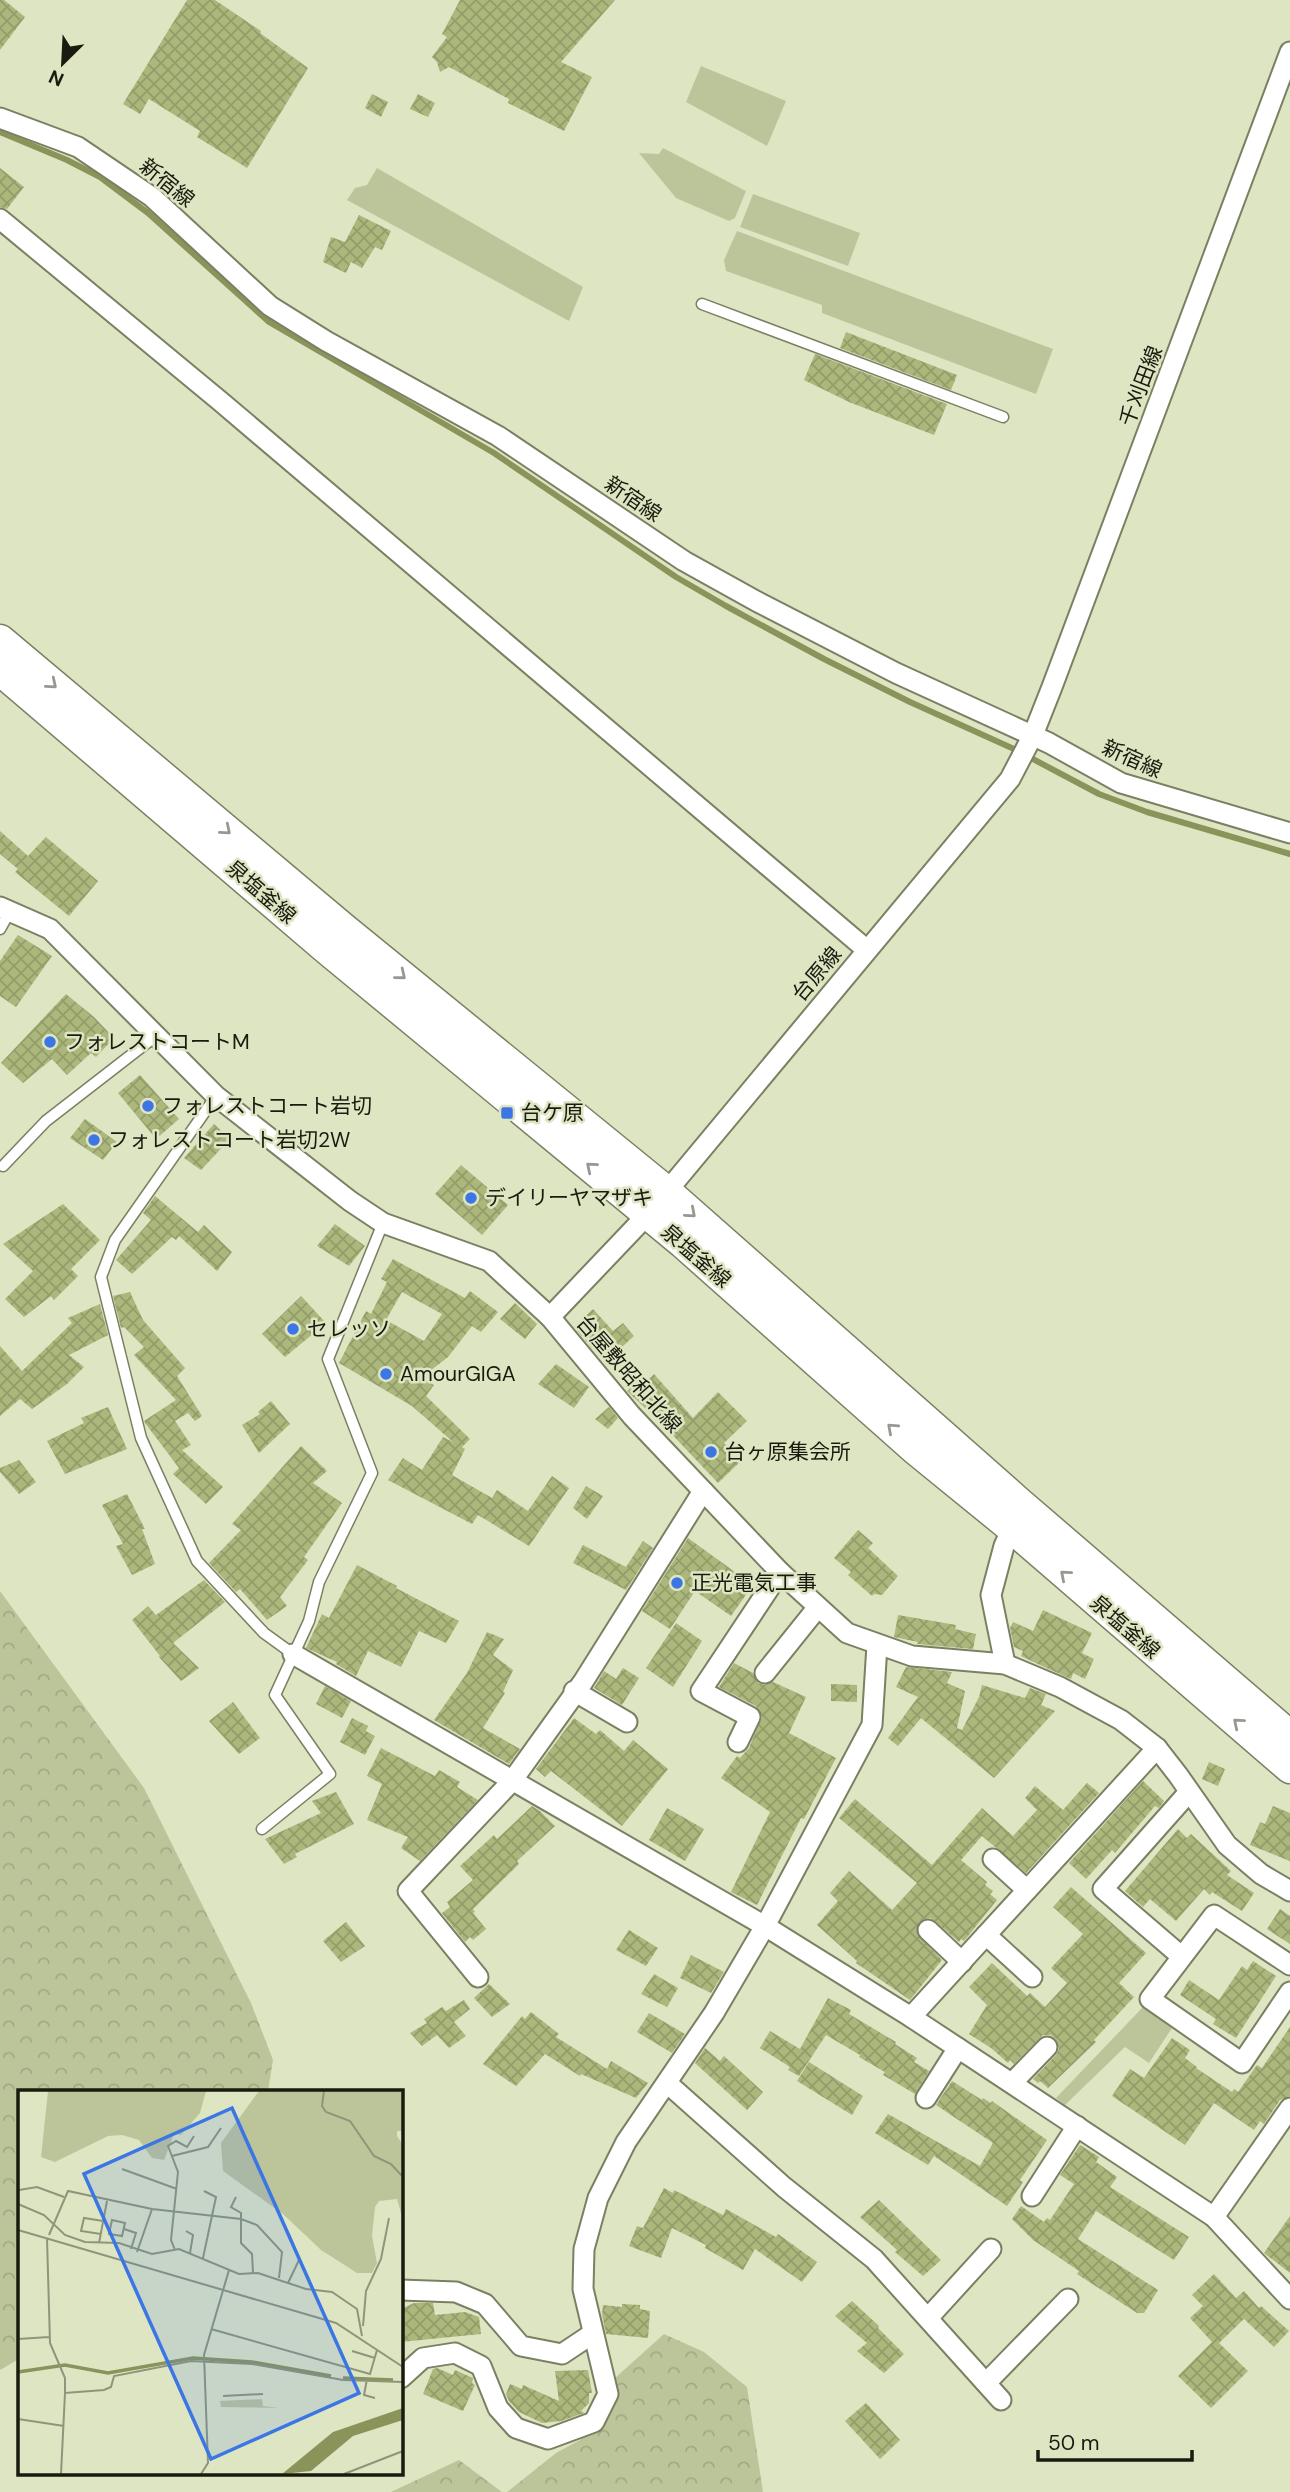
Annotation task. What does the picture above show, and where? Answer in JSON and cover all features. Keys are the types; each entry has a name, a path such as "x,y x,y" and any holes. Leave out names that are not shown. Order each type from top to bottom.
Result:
{"main road":[{"name":"泉塩釜線","path":"0,640 334,920 657,1202 1017,1501 1290,1736"},
{"name":"泉塩釜線","path":"0,670 328,950 657,1202 915,1449 1012,1528 1290,1768"}],"street":[{"name":"千刈田線","path":"1026,748 1290,52"},
{"name":"新宿線","path":"0,118 78,147 152,197 270,306 326,341 498,436 684,561 1026,748 1121,783 1290,833"},
{"path":"0,219 220,401 867,950"},
{"name":"台原線","path":"550,1317 657,1202 1010,779 1026,748"},
{"name":"台屋敷昭和北線","path":"5,909 50,929 216,1096 350,1201 383,1223 489,1261 550,1317 632,1416 780,1572 847,1633 912,1656 1006,1664 1060,1687 1121,1720 1157,1748 1227,1845 1261,1874 1290,1891"},
{"path":"478,1977 408,1891 512,1781 583,1682 703,1491"},
{"path":"1006,1664 991,1595 1004,1546 1012,1528"},
{"path":"738,1742 750,1717 701,1691 780,1572"},
{"path":"765,1673 818,1607"},
{"path":"402,2377 423,2358 455,2353 481,2366 498,2408 516,2428 548,2439 594,2422 608,2394 583,2289 584,2249 598,2198 625,2142 714,2013 765,1926 872,1725 877,1644"},
{"path":"293,1654 765,1926 911,2017 1214,2217 1290,2299"},
{"path":"575,1691 627,1722"},
{"path":"911,2017 1157,1748"},
{"path":"1181,1956 1103,1889 1189,1792"},
{"path":"993,1859 1027,1890"},
{"path":"1287,2003 1242,2063 1150,2000 1214,1915 1290,1965"},
{"path":"928,1930 962,1962"},
{"path":"986,1935 1032,1977"},
{"path":"1012,2084 1047,2047"},
{"path":"926,2098 958,2048"},
{"path":"667,2083 784,2187 874,2259 1001,2400"},
{"path":"1214,2217 1290,2108"},
{"path":"1032,2196 1077,2126"},
{"path":"928,2318 991,2249"},
{"path":"402,2290 456,2292 485,2304 521,2346 562,2354 592,2334"},
{"path":"986,2383 1068,2299"}],"lane":[{"path":"702,304 1003,417"},
{"path":"0,929 5,909"},
{"path":"3,1166 46,1121 158,1035"},
{"path":"216,1096 115,1240 101,1277 141,1438 197,1560 264,1633 293,1654"},
{"path":"262,1829 330,1774 275,1695 309,1621 319,1583 372,1473 328,1359 383,1223"}],"green space":[{"path":"701,66 786,101 767,146 686,102"},
{"path":"663,148 746,191 735,218 729,221 676,198 639,153 659,154"},
{"path":"377,168 583,287 569,321 347,200 355,188 367,185"},
{"path":"753,194 860,233 848,266 740,227"},
{"path":"737,231 1053,349 1036,394 822,313 822,305 726,271 724,260"},
{"path":"0,1591 144,1788 251,2003 273,2060 268,2090 18,2090 18,2360 0,2370"},
{"path":"1143,2007 1172,2028 1149,2063 1125,2047 1065,2105 1056,2098"},
{"path":"664,2334 704,2352 747,2387 763,2492 507,2492 556,2453 580,2440 600,2424 616,2403 615,2378"},
{"path":"459,2460 502,2492 391,2492"}],"building":[{"path":"0,0 4,0 25,17 0,50"},
{"path":"187,0 215,0 261,31 260,33 308,68 247,168 197,137 200,131 149,99 140,114 123,104"},
{"path":"460,0 615,0 561,62 592,77 564,131 508,103 509,99 449,67 440,72 432,57 447,37 442,34"},
{"path":"372,94 388,102 381,117 365,108"},
{"path":"418,94 435,103 428,117 410,109"},
{"path":"0,168 24,187 7,209 0,207"},
{"path":"359,215 391,231 382,250 375,247 362,268 351,262 346,273 323,262 331,237 345,242"},
{"path":"846,332 957,375 951,390 840,348"},
{"path":"815,354 947,404 934,435 849,402 804,380"},
{"path":"0,831 28,856 46,837 98,881 69,916 15,872 18,869 0,854"},
{"path":"18,935 52,956 16,1007 0,996 0,961"},
{"path":"66,994 114,1038 96,1057 91,1053 67,1075 52,1059 23,1083 1,1063"},
{"name":"フォレストコート岩切","path":"140,1075 179,1119 156,1139 118,1093"},
{"name":"フォレストコート岩切2W","path":"85,1119 117,1142 103,1160 70,1138"},
{"path":"214,1124 230,1139 201,1170 184,1158"},
{"path":"461,1165 508,1205 482,1235 435,1194"},
{"path":"155,1196 198,1232 204,1225 232,1252 217,1271 179,1236 176,1240 172,1237 132,1274 116,1260 151,1220 143,1213"},
{"path":"63,1204 100,1240 71,1269 78,1276 54,1300 51,1296 24,1317 5,1299 33,1271 3,1244"},
{"path":"335,1224 365,1246 349,1266 317,1246"},
{"path":"393,1259 465,1298 470,1291 498,1312 481,1332 472,1326 448,1357 421,1378 434,1385 426,1396 470,1439 462,1447 465,1449 452,1475 492,1498 497,1490 528,1511 552,1476 569,1488 529,1546 478,1515 472,1524 388,1480 403,1458 422,1470 443,1437 453,1442 412,1406 339,1363 366,1311 371,1314 387,1282 381,1279","holes":["402,1292 442,1314 424,1341 386,1320"]},
{"path":"130,1292 143,1320 185,1368 177,1376 202,1416 195,1421 188,1413 175,1421 191,1445 182,1450 223,1487 206,1504 173,1474 179,1468 144,1421 176,1400 134,1355 144,1347 124,1327 121,1328 113,1296"},
{"name":"セレッソ","path":"301,1296 326,1323 285,1357 262,1334"},
{"path":"515,1303 537,1324 525,1339 500,1319"},
{"path":"100,1304 108,1335 69,1355 84,1367 67,1384 32,1409 20,1399 0,1416 0,1346 22,1371 72,1323 68,1318"},
{"path":"593,1309 613,1331 623,1323 634,1336 611,1357 599,1342 592,1348 574,1327"},
{"path":"556,1364 589,1387 574,1408 538,1384"},
{"path":"654,1374 693,1418 718,1392 747,1421 724,1443 741,1461 718,1483 627,1391 641,1378 645,1383"},
{"path":"271,1401 290,1424 259,1453 242,1425 260,1414 258,1412"},
{"path":"108,1407 127,1449 65,1474 47,1441 84,1423 81,1418"},
{"path":"609,1407 618,1418 608,1429 595,1419"},
{"path":"301,1446 327,1471 313,1483 342,1503 304,1557 308,1560 280,1597 287,1606 267,1620 240,1589 236,1592 209,1563 241,1530 232,1524"},
{"path":"19,1460 36,1482 19,1494 0,1472 0,1468"},
{"path":"586,1486 603,1496 587,1519 573,1508"},
{"path":"127,1494 145,1529 142,1529 155,1564 132,1575 116,1546 123,1544 102,1505"},
{"path":"858,1530 873,1543 868,1548 898,1576 882,1595 872,1596 848,1575 851,1572 834,1558"},
{"name":"正光電気工事","path":"688,1538 753,1585 731,1616 695,1591 670,1629 642,1611"},
{"path":"643,1541 653,1548 626,1590 573,1563 583,1545 626,1567"},
{"path":"357,1565 459,1621 446,1643 419,1631 401,1667 368,1651 356,1676 336,1664 337,1662 306,1648 322,1614 329,1618"},
{"path":"204,1580 225,1602 173,1643 199,1668 181,1681 159,1657 132,1620 148,1606 156,1615"},
{"path":"1043,1610 1092,1633 1082,1653 1094,1659 1085,1679 1073,1673 1071,1679 1021,1656 1023,1651 1014,1647 1010,1628 1013,1622 1033,1631"},
{"path":"898,1615 956,1625 955,1629 976,1634 973,1649 917,1644 918,1642 894,1637"},
{"path":"676,1623 702,1641 673,1687 646,1668"},
{"path":"487,1632 504,1639 493,1655 513,1670 503,1692 505,1693 483,1728 520,1749 509,1764 434,1720 467,1673"},
{"path":"734,1663 753,1673 758,1683 764,1685 773,1682 806,1697 789,1733 836,1758 804,1819 801,1818 757,1905 731,1892 770,1812 721,1778 737,1756 740,1758 749,1748 762,1717 756,1706 719,1687"},
{"path":"906,1667 952,1672 947,1683 965,1691 957,1728 962,1730 979,1697 982,1685 1025,1698 1030,1688 1046,1694 1041,1705 1055,1711 994,1778 921,1718 898,1746 888,1738 918,1697 896,1687"},
{"path":"623,1668 639,1678 622,1705 594,1688 604,1671 616,1679"},
{"path":"831,1684 857,1685 857,1702 831,1701"},
{"path":"325,1686 351,1701 342,1718 316,1704"},
{"path":"233,1702 260,1738 239,1754 209,1721"},
{"path":"352,1718 368,1726 366,1731 375,1736 365,1755 340,1742"},
{"path":"574,1718 596,1734 600,1730 624,1751 633,1740 668,1769 622,1826 551,1771 545,1777 536,1769"},
{"path":"381,1748 435,1776 439,1770 460,1782 457,1787 478,1800 420,1861 401,1848 408,1837 367,1820 382,1784 367,1776"},
{"path":"1209,1762 1225,1769 1218,1786 1202,1779"},
{"path":"1143,1781 1164,1801 1159,1808 1155,1806 1115,1853 1112,1850 1086,1879 1069,1863"},
{"path":"1087,1783 1099,1793 1026,1873 982,1836 961,1860 987,1882 985,1885 993,1891 990,1894 997,1900 964,1941 961,1939 959,1942 931,1918 919,1922 917,1934 942,1960 910,2000 856,1963 857,1961 817,1925 838,1901 830,1893 849,1871 892,1910 917,1883 839,1818 855,1799 932,1865 982,1808 1013,1836 1037,1810 1025,1798 1035,1786 1063,1810"},
{"path":"336,1792 354,1824 295,1854 297,1857 284,1864 265,1839 321,1813 312,1801"},
{"path":"532,1806 555,1826 517,1861 519,1864 473,1909 473,1913 486,1929 473,1940 470,1937 465,1942 442,1913 450,1907 447,1902 473,1880 460,1866 494,1835 497,1839"},
{"path":"1273,1806 1290,1813 1290,1861 1250,1845 1260,1822 1265,1824"},
{"path":"667,1808 704,1829 685,1861 649,1840"},
{"path":"1178,1829 1187,1838 1191,1834 1231,1871 1227,1875 1254,1893 1242,1911 1212,1892 1210,1895 1204,1889 1176,1921 1150,1899 1143,1907 1125,1891"},
{"path":"1071,1887 1146,1953 1119,1983 1134,1997 1094,2040 1096,2042 1048,2088 1033,2079 1056,2055 1059,2049 1056,2039 1051,2035 1043,2035 1014,2064 1010,2060 1008,2063 969,2034 987,2005 969,1987 992,1963 1027,1996 1030,1993 1045,2007 1067,1983 1051,1968 1083,1934 1053,1907"},
{"path":"1280,1909 1290,1916 1290,1944 1267,1929"},
{"path":"346,1922 365,1946 341,1962 323,1941"},
{"path":"629,1930 658,1948 646,1966 616,1950"},
{"path":"691,1955 724,1972 711,1993 680,1978"},
{"path":"1253,1961 1276,1976 1236,2038 1213,2024 1216,2019 1180,1995 1189,1980 1219,2000 1242,1966 1247,1970"},
{"path":"654,1974 678,1988 667,2007 641,1994"},
{"path":"489,1984 510,2004 492,2017 474,1998"},
{"path":"828,1998 851,2010 849,2014 896,2042 895,2044 917,2058 914,2062 929,2071 915,2094 883,2075 885,2072 859,2057 860,2055 826,2035 799,2076 760,2048 770,2031 800,2049"},
{"path":"464,2000 470,2009 454,2022 466,2036 449,2048 437,2035 422,2046 410,2033 427,2023 424,2019 442,2007 446,2011"},
{"path":"531,2012 559,2034 556,2037 607,2069 611,2061 648,2083 636,2098 581,2074 580,2076 545,2054 516,2086 483,2064 522,2016 525,2019"},
{"path":"649,2013 685,2034 672,2053 637,2032"},
{"path":"1290,2027 1290,2096 1280,2100 1264,2124 1260,2121 1254,2130 1214,2103 1185,2145 1112,2096 1130,2069 1144,2078 1172,2038 1190,2050 1185,2058 1196,2068 1232,2092 1234,2089 1238,2092 1257,2065 1262,2068"},
{"path":"705,2048 720,2061 724,2056 763,2092 747,2110 695,2063"},
{"path":"809,2062 863,2096 852,2115 797,2081"},
{"path":"952,2081 982,2100 992,2101 1047,2140 1020,2180 1023,2182 1007,2206 934,2156 928,2165 875,2133 888,2114 980,2166 993,2143 936,2105"},
{"path":"1080,2145 1099,2157 1096,2162 1117,2177 1110,2187 1189,2237 1174,2260 1096,2211 1078,2239 1158,2290 1144,2313 1137,2313 1077,2274 1079,2271 1033,2240 1012,2219 1021,2206 1044,2222 1047,2218 1050,2220 1074,2184 1060,2175"},
{"path":"664,2188 673,2193 674,2190 723,2215 726,2209 776,2237 778,2234 817,2262 802,2282 755,2249 743,2270 705,2248 706,2245 672,2228 661,2258 629,2246 637,2226 643,2228"},
{"path":"879,2200 941,2260 923,2276 860,2217"},
{"path":"1290,2216 1290,2273 1264,2253"},
{"path":"1214,2274 1236,2298 1244,2291 1259,2308 1261,2306 1289,2331 1274,2347 1244,2319 1219,2343 1248,2371 1211,2408 1178,2376 1212,2342 1190,2318 1203,2306 1192,2295"},
{"path":"852,2301 904,2354 884,2373 857,2351 867,2343 835,2316"},
{"path":"414,2303 433,2303 435,2315 465,2312 479,2317 481,2334 402,2342 402,2309"},
{"path":"622,2304 640,2305 640,2309 650,2311 648,2338 606,2334 603,2305 622,2307"},
{"path":"437,2368 453,2375 455,2370 473,2378 472,2383 475,2385 463,2411 423,2394 433,2369"},
{"path":"588,2370 592,2393 589,2393 589,2403 581,2411 584,2413 561,2421 542,2423 519,2412 506,2394 510,2384 522,2389 523,2385 559,2401 555,2371"},
{"path":"866,2403 900,2440 880,2459 845,2421"}],"waterway":[{"path":"0,132 100,177 148,213 269,322 494,453 676,577 726,606 824,659 1014,749 1099,794 1147,812 1290,854"}],"place":[{"name":"フォレストコートM","path":"50,1042"},
{"name":"フォレストコート岩切","path":"148,1106"},
{"name":"台ケ原","path":"507,1113"},
{"name":"フォレストコート岩切2W","path":"94,1140"},
{"name":"デイリーヤマザキ","path":"471,1198"},
{"name":"セレッソ","path":"293,1329"},
{"name":"AmourGIGA","path":"386,1374"},
{"name":"台ヶ原集会所","path":"711,1452"},
{"name":"正光電気工事","path":"677,1583"}]}
